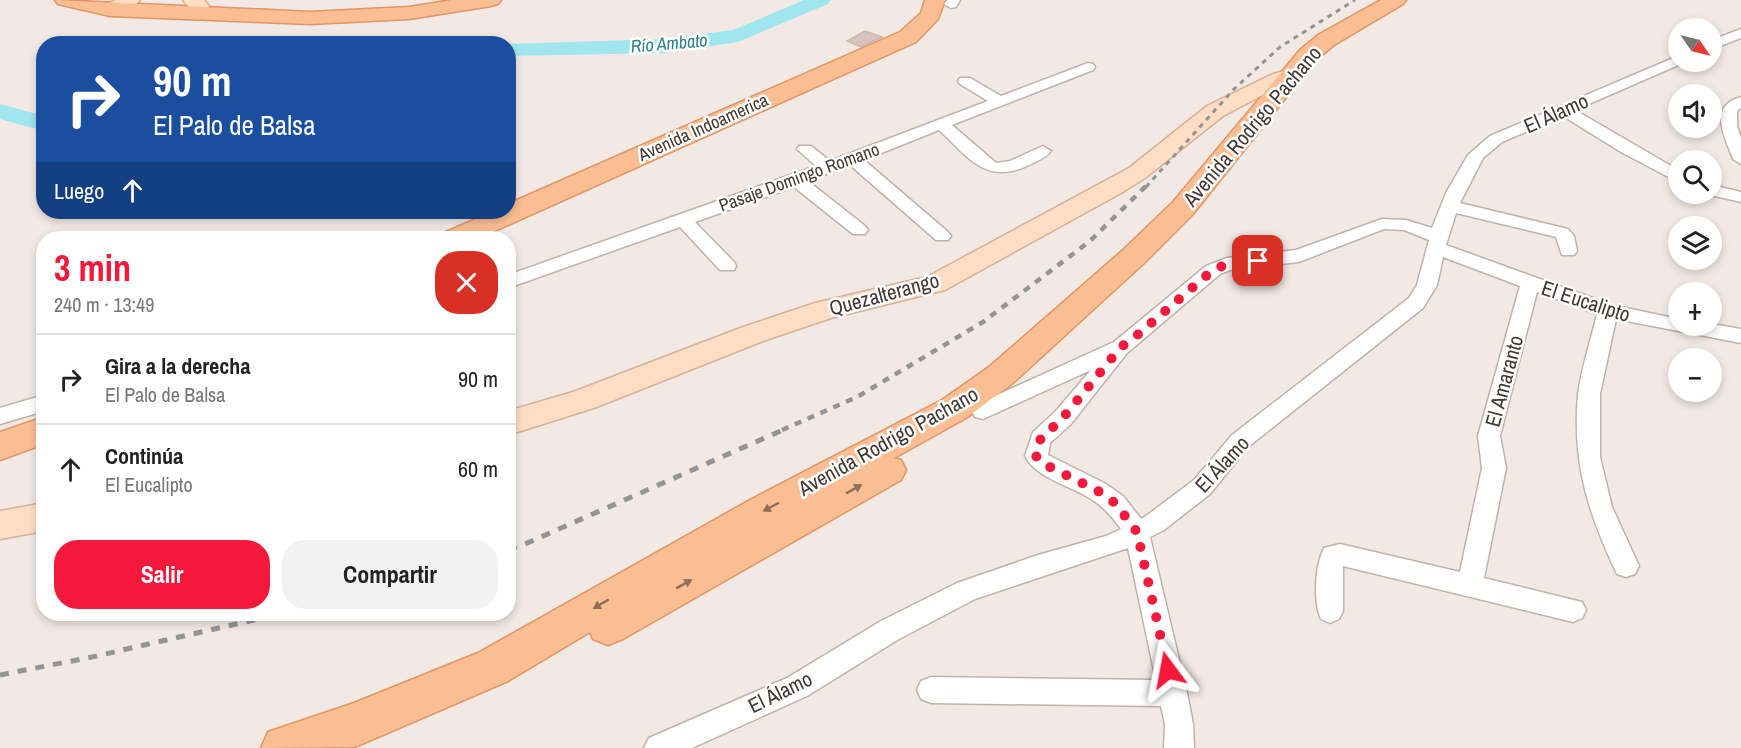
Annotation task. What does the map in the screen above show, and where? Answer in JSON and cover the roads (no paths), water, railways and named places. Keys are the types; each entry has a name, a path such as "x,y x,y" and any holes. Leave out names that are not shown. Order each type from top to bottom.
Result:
{"main road":[{"path":"65,0 310,18 409,13 491,0"},
{"path":"120,3 196,3 340,11 455,0"},
{"name":"Avenida Rodrigo Pachano","path":"284,748 355,725 493,667 763,511 954,410 1001,375 1142,249 1183,208 1308,55 1326,40 1396,0"},
{"name":"Avenida Rodrigo Pachano","path":"349,748 447,707 548,660 897,464 983,411 1138,275 1204,205 1326,52 1350,34 1412,0"},
{"name":"Avenida Indoamerica","path":"516,211 908,37 948,1"},
{"name":"Avenida Indoamerica","path":"504,231 919,43 944,21 948,1"},
{"name":"Avenida Indoamerica","path":"472,231 499,219"},
{"path":"0,426 36,415"},
{"path":"0,446 36,433"}],"street":[{"path":"1722,41 1741,33"},
{"name":"El Álamo","path":"659,748 797,687 890,630 966,591 1038,566 1112,545 1181,505 1202,487 1240,441 1416,303 1427,285 1450,206 1476,155 1496,140 1668,64"},
{"name":"Pasaje Domingo Romano","path":"516,279 796,180 1088,67"},
{"name":"Quezalterango","path":"516,421 583,400 753,334 825,310 935,284 1137,173 1215,111 1280,78 1294,74"},
{"path":"965,81 1001,102"},
{"path":"1741,102 1729,109 1727,116 1741,159"},
{"path":"1564,110 1668,172"},
{"path":"942,125 988,166 995,169 1004,169 1043,151"},
{"path":"805,149 827,167"},
{"path":"852,158 942,236"},
{"path":"796,180 859,230"},
{"path":"1722,192 1741,197"},
{"path":"1450,206 1562,233 1565,236 1568,251"},
{"path":"683,220 727,266"},
{"name":"El Eucalipto","path":"983,411 1121,347 1213,270 1227,264 1299,256 1382,224 1406,225 1438,243 1530,283 1608,310 1652,321 1741,336"},
{"name":"El Amaranto","path":"1470,586 1494,468 1489,436 1530,283"},
{"path":"1608,310 1589,394 1589,456 1600,507 1626,566"},
{"path":"1121,347 1062,419 1041,438 1036,456 1040,462 1098,491 1115,503 1137,532 1173,693 1179,724 1179,748"},
{"path":"0,416 36,405"},
{"path":"0,525 36,518"},
{"path":"1330,611 1330,562 1333,556 1340,555 1573,610"},
{"path":"931,690 1173,693"}],"waterway":[{"name":"Río Ambato","path":"516,49 664,46 738,36 821,0"},
{"name":"Río Ambato","path":"0,111 36,122"}],"railway":[{"path":"1146,187 1234,89 1280,47 1355,0"},
{"path":"782,430 857,397 983,322 1090,241 1147,185"},
{"path":"516,547 785,429"},
{"path":"0,675 92,657 249,621"}]}
